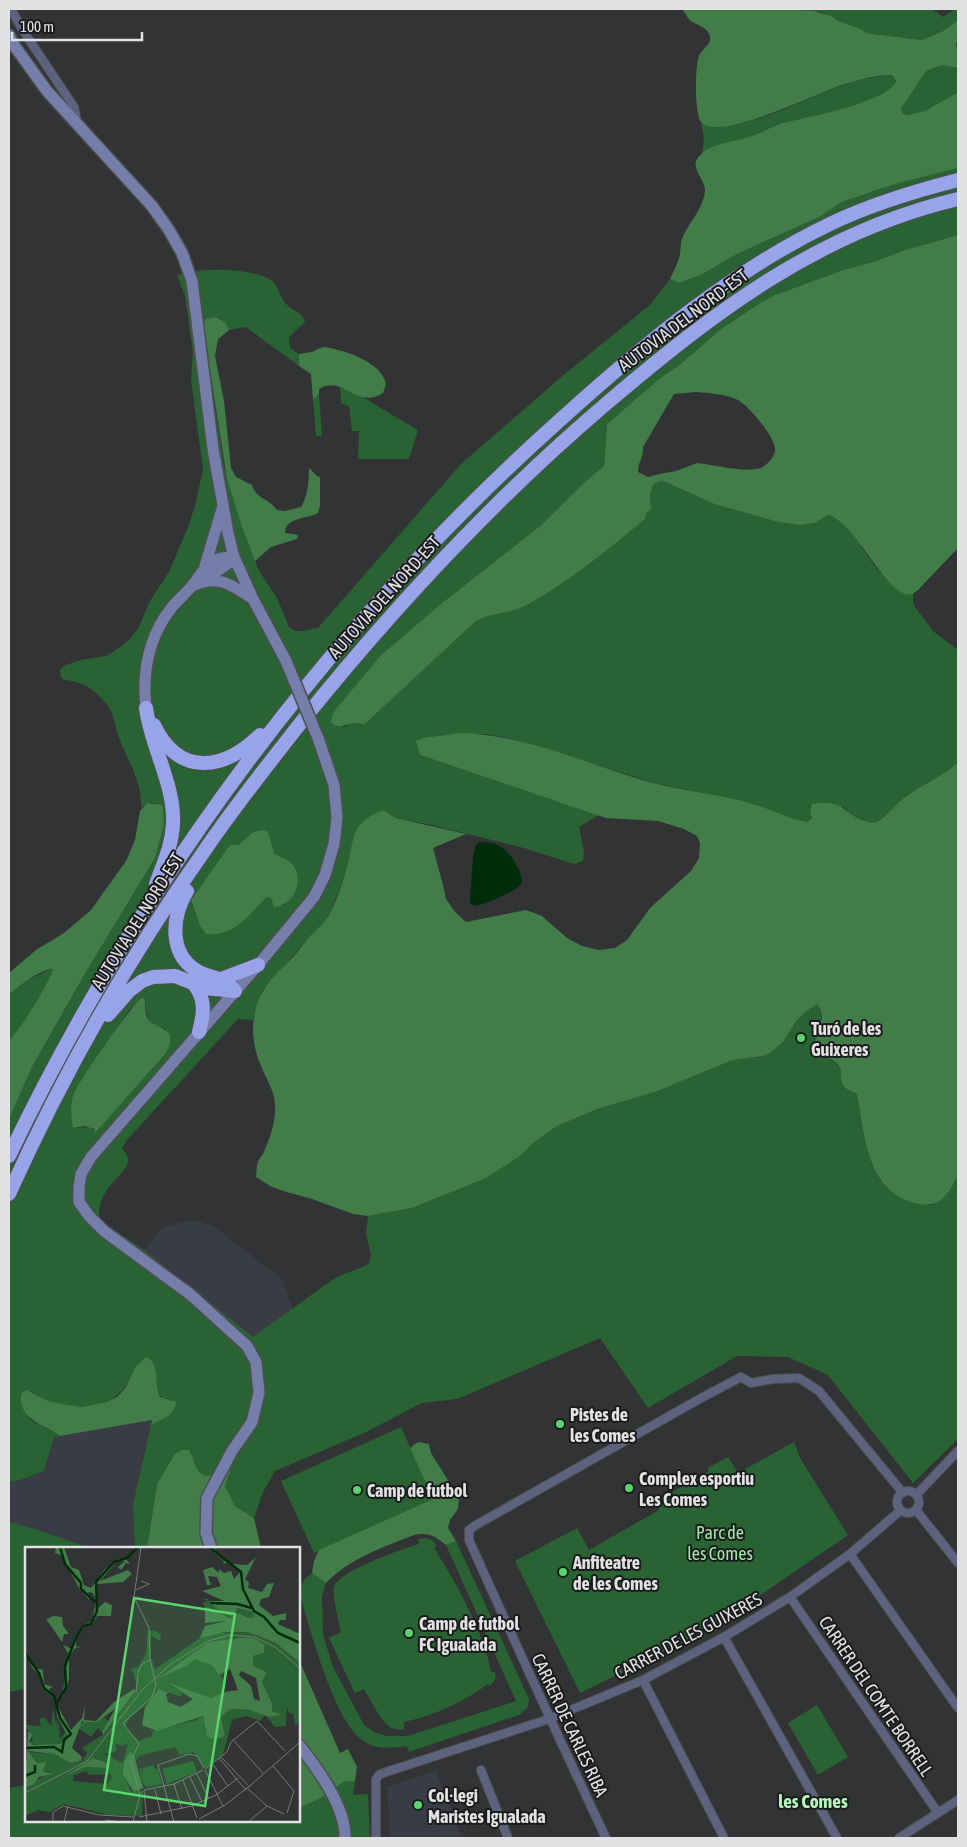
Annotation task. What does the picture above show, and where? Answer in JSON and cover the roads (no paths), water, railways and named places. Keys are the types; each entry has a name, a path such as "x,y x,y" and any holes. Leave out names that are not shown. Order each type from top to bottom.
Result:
{"highway":[{"name":"AUTOVIA DEL NORD-EST","path":"9,1156 37,1096 82,1016 150,904 223,795 282,718 345,641 432,543 513,462 597,387 687,313 721,288 781,250 832,223 888,201 958,180"},
{"name":"AUTOVIA DEL NORD-EST","path":"9,1194 42,1124 118,984 204,850 336,678 403,601 539,462 649,367 723,310 793,264 831,244 909,213 958,199"},
{"path":"146,708 156,730 168,746 181,757 202,763 223,760 237,754 282,718"},
{"path":"146,708 153,741 170,798 173,822 167,856 150,904"},
{"path":"204,850 197,874 179,904 174,933 177,945 186,962 202,974 221,979 235,991"},
{"path":"221,979 258,965"},
{"path":"94,1027 110,1013 129,991 142,982 164,975 175,976 214,990 235,991"},
{"path":"194,984 200,991 204,1005 199,1032"}],"street":[{"path":"11,9 22,29 74,107 77,122"},
{"path":"9,35 47,91 152,206 182,253 192,281 223,508 234,556 253,599 286,661 318,738 334,785 337,818 334,844 326,875 314,897 258,965 91,1157 81,1174 79,1187 80,1202 89,1216 104,1231 191,1295 247,1346 256,1362 260,1393 252,1422 232,1451 207,1498 206,1532 212,1547"},
{"path":"146,708 145,676 153,640 168,613 192,586 205,566 223,508"},
{"path":"205,566 216,559 234,556"},
{"path":"192,586 228,563 234,556"},
{"path":"204,580 216,580 234,586 253,599"},
{"name":"CARRER DE CARLES RIBA","path":"606,1838 549,1720 469,1540 469,1530 703,1396 741,1377 751,1383 773,1379 799,1378 819,1391 903,1493"},
{"path":"916,1495 958,1451"},
{"path":"910,1492 916,1495 919,1503 916,1510 907,1513 900,1510 898,1502 903,1493 910,1492"},
{"name":"CARRER DE LES GUIXERES","path":"376,1838 376,1779 380,1774 549,1720 643,1680 724,1636 790,1597 850,1554 900,1510"},
{"path":"916,1510 958,1563"},
{"path":"850,1554 958,1708"},
{"name":"CARRER DEL COMTE BORRELL","path":"790,1597 938,1813"},
{"path":"724,1636 837,1838"},
{"path":"643,1680 724,1838"},
{"path":"300,1746 318,1769 338,1806 345,1838"},
{"path":"481,1770 508,1838"},
{"path":"898,1838 958,1800"}],"place":[{"name":"Turó de les Guixeres","path":"801,1038"},
{"name":"Pistes de les Comes","path":"560,1424"},
{"name":"Complex esportiu Les Comes","path":"629,1488"},
{"name":"Camp de futbol","path":"357,1490"},
{"name":"Anfiteatre de les Comes","path":"563,1572"},
{"name":"Camp de futbol FC Igualada","path":"409,1633"},
{"name":"Col·legi Maristes Igualada","path":"418,1805"}],"district":[{"name":"les Comes","path":"813,1801"}],"park label":[{"name":"Parc de les Comes","path":"720,1542"}]}
